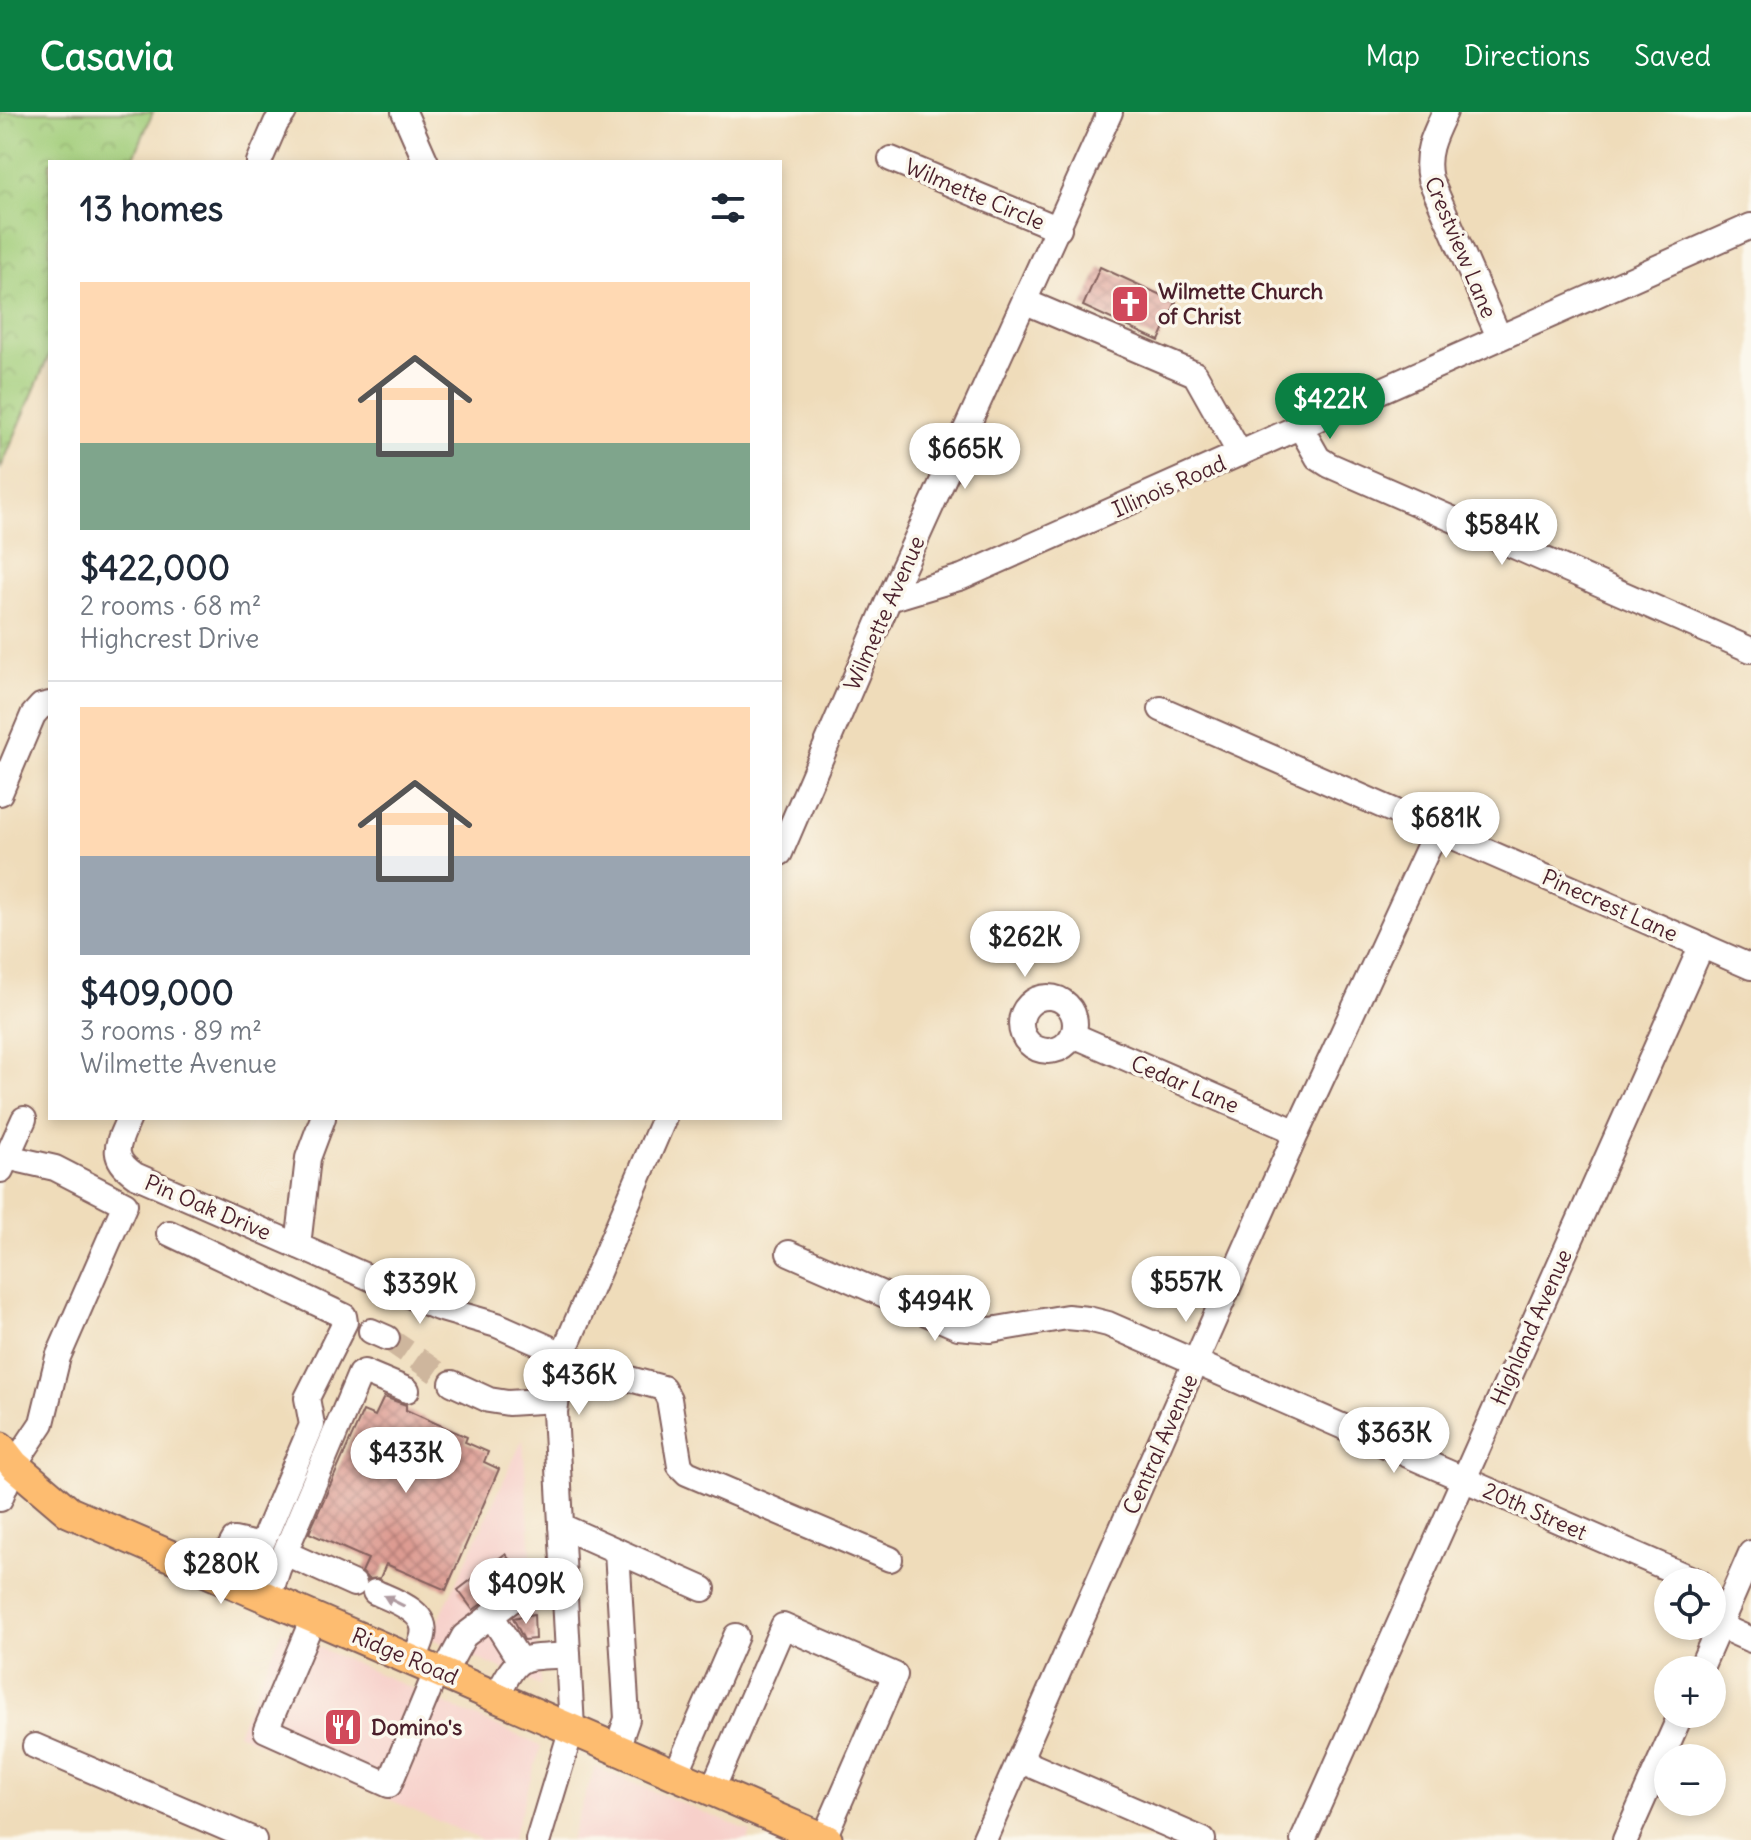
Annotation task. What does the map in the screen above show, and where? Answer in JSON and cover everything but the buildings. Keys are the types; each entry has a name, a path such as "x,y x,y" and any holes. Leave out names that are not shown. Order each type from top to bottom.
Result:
{"main road":[{"name":"Ridge Road","path":"7,1456 69,1512 825,1840"}],"street":[{"path":"260,160 284,112"},
{"path":"404,112 425,160"},
{"name":"Wilmette Avenue","path":"782,848 889,599 1110,112"},
{"name":"Crestview Lane","path":"1445,112 1432,140 1428,169 1499,337"},
{"name":"Wilmette Circle","path":"891,159 1059,229"},
{"name":"Illinois Road","path":"889,599 962,577 1751,226"},
{"path":"1026,302 1195,374 1240,454"},
{"path":"1301,428 1318,458 1329,465 1751,650"},
{"path":"0,793 33,715 41,706 48,704"},
{"name":"Pinecrest Lane","path":"1161,709 1751,967"},
{"name":"Central Avenue","path":"984,1840 1297,1132 1437,829"},
{"name":"Highland Avenue","path":"1303,1840 1702,945"},
{"name":"Cedar Lane","path":"1073,1035 1297,1132"},
{"path":"0,1499 7,1456 42,1423 58,1357 125,1204 55,1168 4,1164 24,1119"},
{"name":"Pin Oak Drive","path":"128,1120 117,1151 118,1160 135,1175 438,1308 497,1325 593,1369 663,1388 669,1399 680,1466 687,1473 890,1559"},
{"name":"Pin Oak Drive","path":"298,1246 308,1158 322,1120"},
{"path":"538,1840 572,1728 555,1412 563,1354 663,1120"},
{"path":"169,1233 344,1316 345,1322 307,1398 312,1425 261,1546 256,1592"},
{"name":"20th Street","path":"789,1253 958,1327 991,1330 1067,1317 1108,1324 1667,1568"},
{"path":"256,1592 285,1553 360,1374 364,1372 407,1390"},
{"path":"452,1383 489,1400 508,1403 556,1400"},
{"path":"561,1526 703,1589"},
{"path":"215,1574 234,1540 261,1546"},
{"path":"617,1551 627,1719 617,1748"},
{"path":"285,1553 402,1605 421,1618 432,1667"},
{"path":"1726,1587 1751,1553"},
{"path":"314,1616 266,1730 389,1785 432,1667 464,1636 520,1594 565,1587"},
{"path":"491,1615 520,1661"},
{"path":"712,1790 783,1626 895,1675 825,1840"},
{"path":"1726,1629 1751,1640"},
{"path":"676,1774 736,1636"},
{"path":"497,1696 511,1668 520,1661 568,1655"},
{"path":"1625,1840 1675,1728"},
{"path":"35,1746 254,1840"},
{"path":"1019,1760 1203,1840"}],"shaded area":[{"path":"523,1439 540,1686 430,1638"},
{"path":"282,1631 541,1746 512,1840 481,1840 237,1733"},
{"path":"595,1767 751,1832 747,1840 570,1840"}],"green space":[{"path":"0,112 153,112 133,160 48,160 48,358 0,470"}],"tunnel":[{"path":"387,1338 452,1383"}],"place":[{"name":"Wilmette Church of Christ","path":"1130,304"},
{"name":"Domino's","path":"343,1727"}]}
